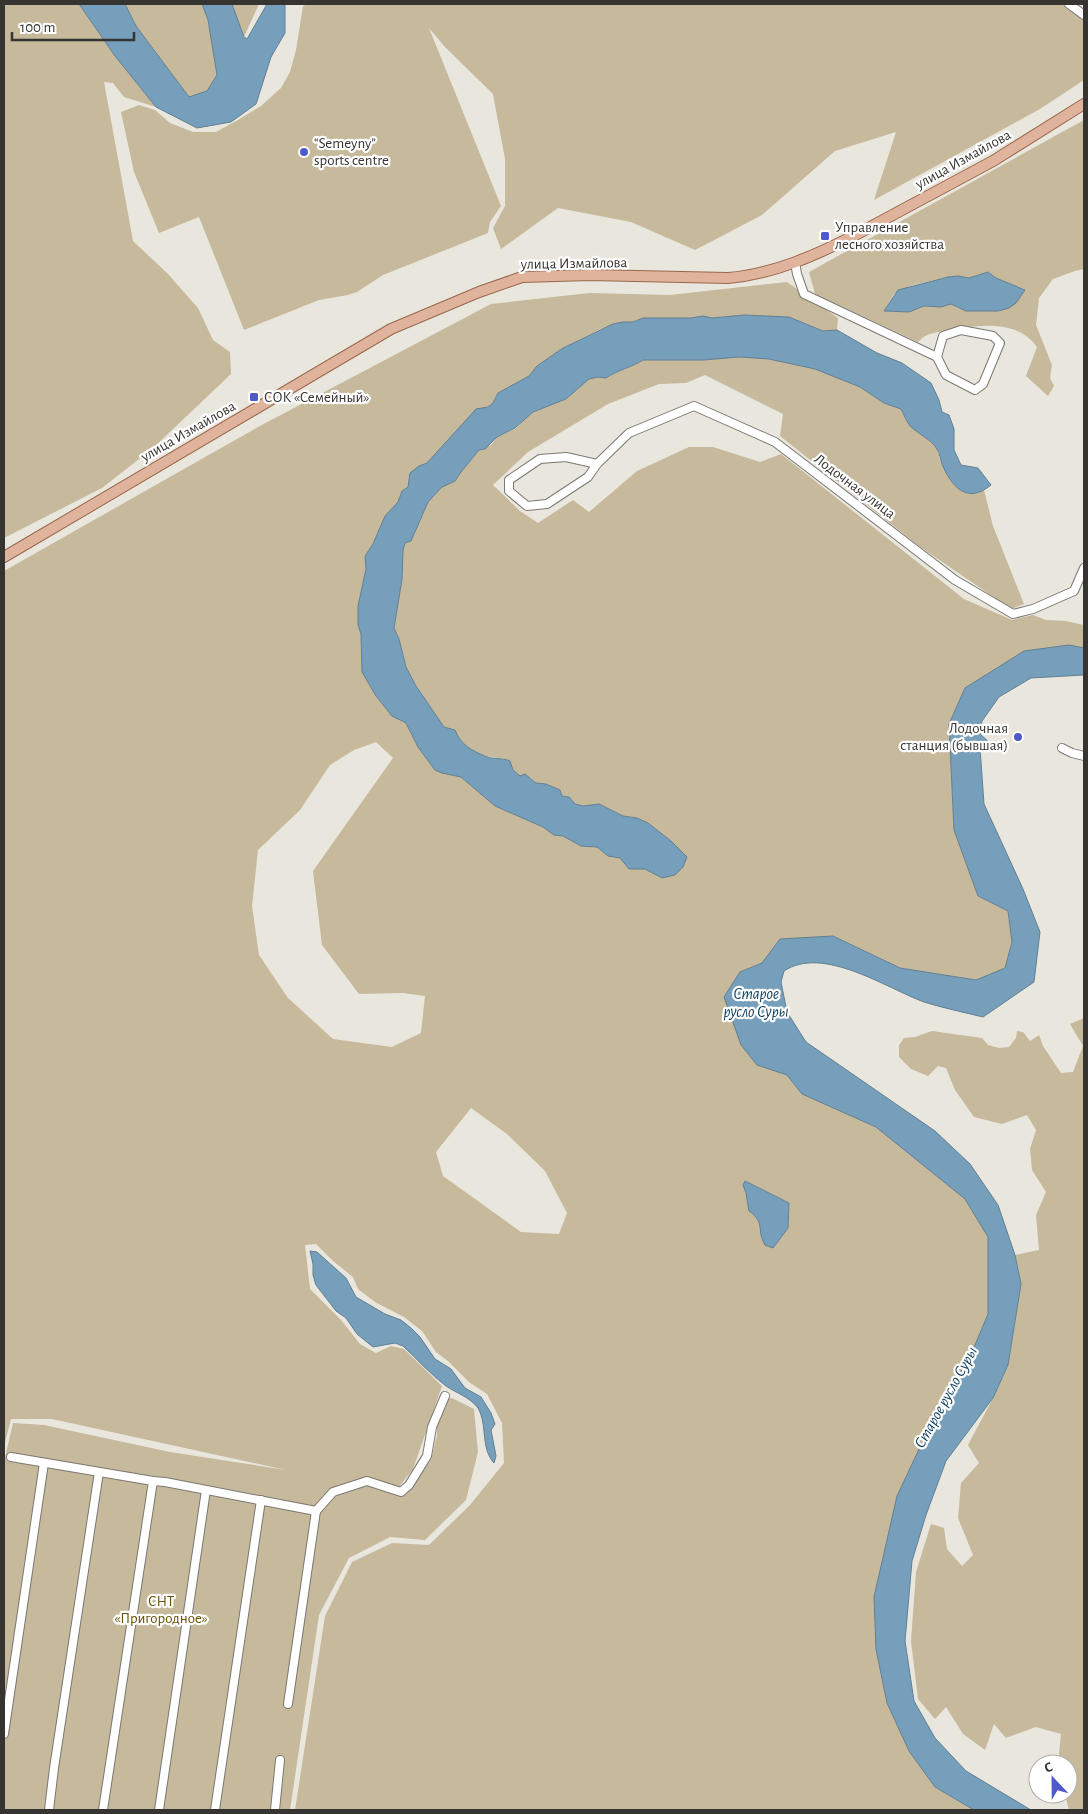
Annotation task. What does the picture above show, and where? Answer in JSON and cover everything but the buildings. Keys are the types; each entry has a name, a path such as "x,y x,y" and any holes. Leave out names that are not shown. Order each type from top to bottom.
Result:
{"main road":[{"name":"улица Измайлова","path":"4,557 391,330 478,292 522,277 728,278 764,272 795,262 839,243 993,161 1084,104"}],"street":[{"path":"1069,4 1084,15"},
{"path":"795,262 804,294 937,358 946,375 975,390 983,384 1000,343 993,336 961,330 943,336 937,358"},
{"name":"Лодочная улица","path":"597,464 566,457 540,459 510,480 509,491 526,506 547,504 588,477 597,464 629,433 694,406 775,442 955,580 1013,614 1033,609 1074,591 1084,568"},
{"path":"1062,748 1084,756"},
{"path":"288,1704 316,1511 333,1492 367,1481 401,1492 409,1485 427,1456 432,1428 445,1396"},
{"path":"11,1458 166,1482 316,1511"},
{"path":"4,1734 44,1463"},
{"path":"49,1810 98,1472"},
{"path":"103,1810 152,1481"},
{"path":"159,1810 206,1490"},
{"path":"215,1810 261,1500"},
{"path":"275,1810 280,1760"}],"green space":[{"path":"4,4 79,4 115,56 156,107 124,97 113,83 104,82 133,241 168,274 198,308 213,340 230,352 231,374 153,448 102,488 4,538"},
{"path":"125,4 202,4 208,20 217,75 207,91 189,97 136,26"},
{"path":"232,4 259,4 244,37"},
{"path":"308,4 1063,4 1084,20 1084,80 1040,109 874,200 896,132 835,151 762,215 695,250 631,222 558,208 501,249 493,228 505,206 505,159 493,94 445,47 429,28 501,206 490,222 488,233 383,275 357,292 319,300 244,330 199,217 159,233 134,172 121,112 139,105 155,110 170,123 193,132 216,132 238,120 261,106 281,88 290,72 296,50 303,6"},
{"path":"1084,120 1084,269 1053,279 1039,298 1036,325 1052,365 1050,378 1054,386 1048,396 1026,376 1037,347 1029,338 1019,332 997,326 972,327 932,333 918,342 815,294 809,272","holes":["988,272 996,278 1024,289 1016,303 998,311 966,311 951,304 941,307 924,306 900,312 884,311 894,294 913,285 948,277 969,278"]},
{"name":"СНТ «Пригородное»","path":"787,282 838,318 837,330 824,331 789,317 744,315 712,318 703,316 691,318 643,318 601,329 563,348 537,366 529,376 498,393 493,403 488,407 476,410 427,463 419,466 408,487 402,491 398,502 385,516 373,544 365,556 366,569 360,597 358,625 361,634 362,672 399,720 406,723 418,747 435,770 461,777 495,806 581,846 597,847 608,855 620,858 629,869 645,869 662,877 687,857 671,841 648,823 637,818 623,816 599,804 583,806 575,804 569,797 562,796 560,790 546,784 536,783 531,778 520,777 503,758 481,754 468,747 455,730 444,727 416,686 406,667 399,639 394,628 402,579 405,542 411,541 428,502 442,487 455,481 479,450 491,445 497,437 515,429 533,412 566,399 589,379 606,378 643,360 704,360 739,357 769,359 815,369 860,387 901,409 905,417 938,449 940,461 967,493 984,490 993,526 1024,604 1011,609 919,546 780,436 783,414 705,375 686,383 659,384 608,404 528,452 493,485 520,511 538,523 573,500 589,512 637,471 689,447 713,447 760,462 781,454 964,599 1012,620 1033,615 1046,620 1066,621 1084,625 1084,648 1069,645 949,724 954,830 978,896 1008,911 1012,942 1005,968 976,980 900,968 833,936 740,972 757,1065 787,1075 802,1094 876,1126 965,1199 988,1237 988,1314 972,1352 877,1649 887,1703 909,1751 935,1787 974,1810 295,1810 325,1616 352,1562 392,1543 429,1545 470,1505 504,1463 502,1423 487,1394 469,1382 436,1352 422,1331 404,1317 375,1302 358,1289 353,1277 316,1244 305,1245 310,1289 341,1320 360,1344 376,1353 391,1346 404,1349 442,1386 413,1469 398,1488 368,1484 404,1495 412,1487 431,1460 437,1435 437,1419 445,1400 452,1398 474,1409 478,1452 466,1500 425,1540 390,1537 349,1558 319,1615 290,1810 4,1810 4,1462 13,1423 44,1425 170,1452 286,1470 52,1419 11,1419 4,1447 4,571 258,427 491,304 590,293 670,295","holes":["376,742 393,758 313,871 322,945 359,994 403,993 425,996 421,1033 392,1047 333,1039 288,998 259,955 252,906 258,850 300,810 330,765 354,750","471,1108 507,1134 545,1171 567,1213 559,1234 521,1232 443,1176 436,1152","745,1181 789,1203 788,1228 773,1247 757,1217 749,1211 743,1185"]},
{"path":"1084,1018 1084,1810 1069,1810 1068,1804 1078,1804 1078,1754 1059,1754 1061,1734 1036,1727 1006,1738 994,1724 985,1750 963,1734 946,1707 935,1719 918,1699 911,1641 916,1572 931,1524 944,1528 947,1549 962,1566 973,1555 958,1518 961,1483 979,1463 968,1445 1008,1366 1021,1284 1015,1255 1039,1250 1036,1215 1046,1192 1032,1170 1030,1149 1036,1130 1027,1115 1002,1124 974,1117 955,1090 946,1068 938,1066 928,1076 911,1069 899,1057 899,1045 904,1038 915,1037 932,1031 982,1038 988,1045 999,1048 1009,1047 1016,1038 1017,1031 1023,1032 1030,1041 1039,1035 1043,1046 1061,1073 1073,1072 1083,1046 1070,1024"}],"water":[{"path":"79,4 125,4 136,26 189,97 207,91 217,75 208,20 202,4 232,4 244,37 247,39 267,4 285,4 285,33 271,57 256,104 231,122 197,128 156,107 115,56"},
{"path":"988,272 996,278 1025,290 1016,303 1009,308 998,311 966,311 951,304 941,307 924,306 909,312 884,311 898,290 948,277 969,278"},
{"path":"744,315 789,317 823,331 837,330 877,353 902,363 931,383 942,412 949,415 954,429 954,450 961,465 978,468 991,485 982,491 974,493 967,493 961,490 950,479 942,464 939,452 934,445 910,426 901,409 884,403 860,387 815,369 769,359 739,357 704,360 643,360 606,378 589,379 566,399 533,412 515,428 497,437 485,449 479,450 455,481 442,487 428,502 411,541 405,543 403,550 402,579 394,628 399,639 406,667 416,686 444,727 455,730 463,743 471,749 488,757 510,761 513,770 520,776 525,774 536,783 546,784 560,790 562,796 569,797 575,804 583,806 599,804 623,816 637,818 648,823 671,841 687,857 683,867 675,875 662,878 645,869 629,869 620,858 608,856 597,847 581,846 563,836 554,835 543,827 495,806 461,777 435,770 418,747 406,723 392,716 376,696 362,672 358,606 366,569 365,556 373,544 385,516 398,502 402,491 408,487 410,473 427,463 476,409 488,407 493,403 498,393 529,376 537,366 563,348 613,324 633,322 643,318 691,318 703,316 712,318"},
{"name":"Старое русло Суры","path":"1069,645 1084,648 1084,675 1031,678 999,697 982,721 980,734 990,743 980,748 984,804 1023,889 1040,932 1034,982 983,1017 924,1002 854,971 835,966 817,963 800,964 784,971 781,982 787,1012 806,1042 935,1131 970,1164 998,1205 1015,1255 1021,1284 1008,1365 993,1398 946,1461 926,1515 912,1561 905,1641 914,1701 935,1738 966,1771 1031,1810 974,1810 935,1787 909,1751 887,1703 876,1649 874,1597 897,1496 929,1428 972,1352 988,1314 988,1237 965,1199 876,1127 802,1094 787,1075 757,1065 741,1045 724,997 740,972 762,963 780,939 833,936 900,968 976,980 1005,968 1012,942 1008,911 978,896 954,830 949,724 965,688 1024,651"},
{"path":"745,1181 789,1203 788,1228 773,1248 765,1245 762,1240 759,1223 749,1211 743,1185"},
{"path":"310,1251 317,1252 346,1278 356,1297 385,1314 401,1320 411,1328 420,1337 435,1359 451,1369 465,1388 481,1397 491,1413 495,1424 491,1430 496,1456 494,1463 487,1450 483,1422 475,1404 440,1381 403,1346 395,1343 373,1347 357,1334 346,1318 336,1311 316,1285"}],"place":[{"name":"“Semeyny” sports centre","path":"304,152"},
{"name":"Управление лесного хозяйства","path":"825,236"},
{"name":"СОК «Семейный»","path":"254,397"},
{"name":"Лодочная станция (бывшая)","path":"1018,737"}]}
